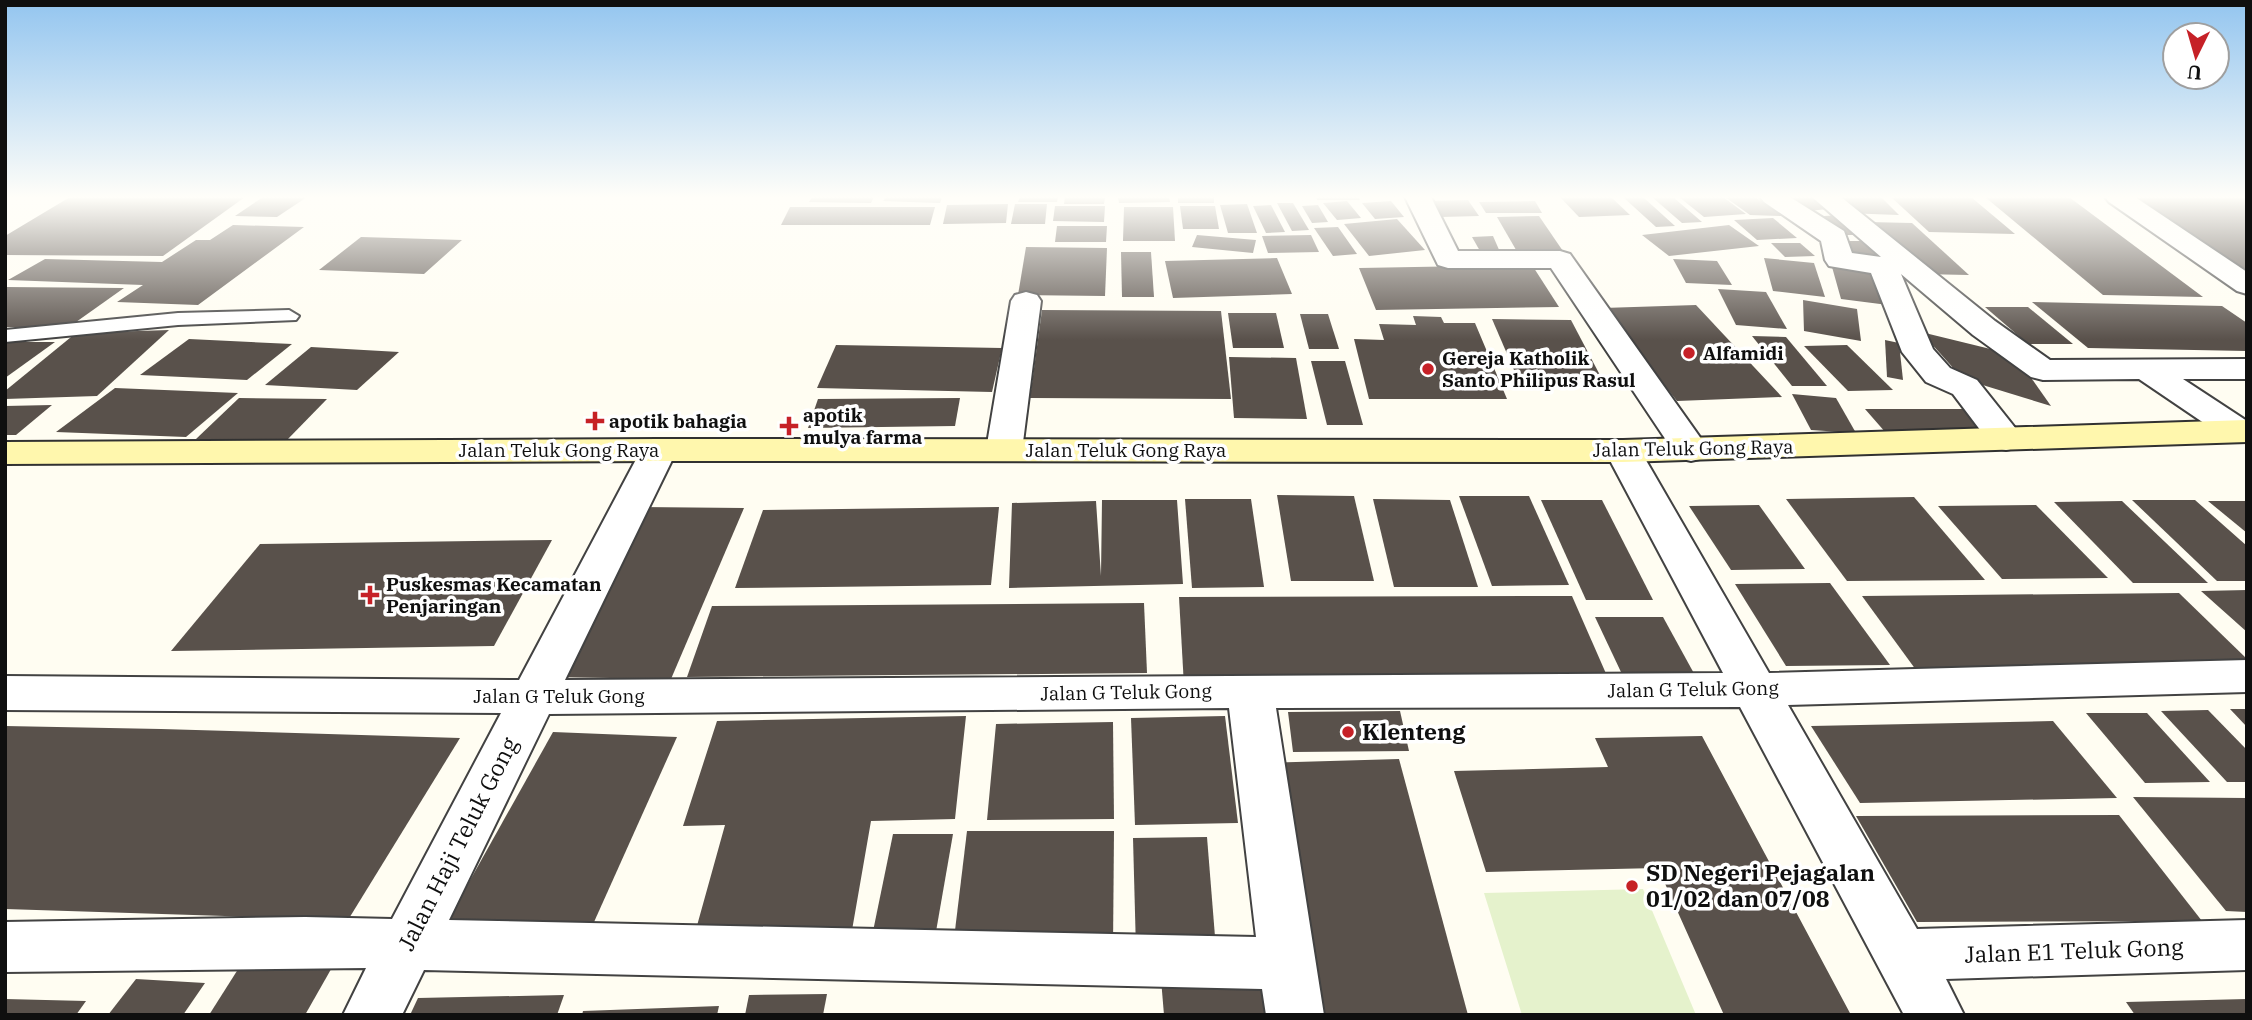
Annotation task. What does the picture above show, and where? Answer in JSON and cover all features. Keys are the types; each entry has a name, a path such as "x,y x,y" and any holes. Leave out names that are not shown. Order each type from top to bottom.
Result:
{"main road":[{"name":"Jalan Teluk Gong Raya","path":"5,453 659,450 1623,451 2243,431"}],"street":[{"path":"1441,245 1448,258 1560,260 1690,450"},
{"path":"1836,245 1839,260 1884,266 1917,352 1938,375 1965,387 2006,439"},
{"path":"1884,245 2035,366 2051,372 2247,369"},
{"path":"2188,245 2247,285"},
{"path":"1004,450 1026,301"},
{"path":"2149,371 2243,431"},
{"name":"Jalan Haji Teluk Gong","path":"372,1015 659,450"},
{"path":"1623,451 1935,1015"},
{"name":"Jalan G Teluk Gong","path":"5,693 534,697 1756,690 1852,685 2247,676"},
{"path":"5,947 305,942 407,945 1291,989 1250,691"},
{"name":"Jalan E1 Teluk Gong","path":"1902,955 2247,945"}],"lane":[{"path":"5,336 178,319 289,316"}],"green space":[{"path":"1643,889 1696,1015 1522,1015 1484,893"}],"building":[{"path":"5,245 179,245 163,256 5,255"},
{"path":"189,245 280,245 198,305 117,302 143,285 8,280 45,259 162,262"},
{"path":"351,245 457,245 424,274 319,270"},
{"path":"1193,245 1255,245 1253,253 1192,247"},
{"path":"1265,245 1316,245 1319,252 1268,253"},
{"path":"1325,245 1350,245 1357,254 1333,256"},
{"path":"1360,245 1420,245 1425,250 1369,256"},
{"path":"1476,245 1497,245 1500,252 1480,251"},
{"path":"1513,245 1559,245 1567,257 1519,255"},
{"path":"1654,245 1759,246 1669,256"},
{"path":"1773,245 1802,245 1815,256 1785,257"},
{"path":"1842,245 1880,245 1896,261 1853,260"},
{"path":"1891,245 1936,245 1969,275 1921,274"},
{"path":"2042,245 2133,245 2203,297 2103,295"},
{"path":"2199,245 2247,245 2247,278"},
{"path":"1026,247 1107,248 1105,296 1018,295"},
{"path":"1121,252 1151,252 1154,297 1122,297"},
{"path":"1277,258 1292,294 1173,298 1165,261"},
{"path":"1764,258 1814,263 1825,297 1773,291"},
{"path":"1673,259 1717,261 1732,285 1686,283"},
{"path":"1532,265 1559,307 1376,310 1359,268"},
{"path":"1832,267 1877,273 1888,305 1841,299"},
{"path":"5,287 124,288 69,327 5,327"},
{"path":"1718,289 1766,292 1787,329 1736,325"},
{"path":"1803,300 1857,309 1861,341 1804,331"},
{"path":"2032,302 2222,306 2247,323 2247,351 2088,348"},
{"name":"Alfamidi","path":"1696,305 1782,397 1677,401 1603,308"},
{"path":"1985,307 2028,307 2073,344 2028,344"},
{"path":"1042,310 1221,311 1231,399 1030,398"},
{"path":"1228,313 1276,313 1284,348 1233,348"},
{"path":"1300,314 1328,314 1339,349 1309,349"},
{"name":"Gereja Katholik Santo Philipus Rasul","path":"1413,316 1441,317 1444,323 1475,323 1507,399 1369,399 1354,339 1384,340 1379,324 1416,325"},
{"path":"1492,319 1571,320 1602,379 1517,377"},
{"path":"169,330 97,396 5,399 5,391 76,333"},
{"path":"1921,332 2015,355 2051,406 1963,379"},
{"path":"1752,336 1786,337 1827,386 1792,386"},
{"path":"189,339 292,344 247,380 140,375"},
{"path":"1885,340 1899,343 1903,380 1887,377"},
{"path":"5,342 55,342 5,378"},
{"path":"836,345 1002,348 992,392 817,388"},
{"path":"1847,345 1893,390 1848,391 1804,346"},
{"path":"311,347 399,352 357,390 265,385"},
{"path":"1229,357 1296,358 1307,419 1234,418"},
{"path":"1311,361 1345,361 1363,425 1327,425"},
{"path":"115,388 238,393 186,437 56,432"},
{"path":"1792,394 1836,398 1856,433 1811,430"},
{"path":"239,398 327,399 287,440 196,439"},
{"path":"960,398 955,426 808,428 818,399"},
{"path":"52,405 16,435 5,435 5,406"},
{"path":"1865,409 1964,409 1988,433 1886,433"},
{"path":"1277,495 1354,496 1374,581 1291,581"},
{"path":"1459,496 1529,496 1569,585 1492,586"},
{"path":"1914,497 1985,580 1847,581 1786,499"},
{"path":"1185,499 1251,499 1264,587 1192,588"},
{"path":"1373,499 1450,500 1478,587 1394,587"},
{"path":"1102,500 1177,500 1183,584 1009,588 1012,503 1096,501 1101,576"},
{"path":"1541,500 1602,500 1653,600 1586,600"},
{"path":"2132,500 2195,500 2247,546 2247,581 2217,581"},
{"path":"2122,501 2208,583 2133,583 2054,502"},
{"path":"2208,501 2247,501 2247,533"},
{"path":"1759,505 1805,569 1731,570 1689,506"},
{"path":"2036,505 2108,578 2002,579 1938,506"},
{"path":"640,507 744,508 671,679 549,677"},
{"path":"999,507 991,585 735,588 763,510"},
{"name":"Puskesmas Kecamatan Penjaringan","path":"552,540 494,646 171,651 260,544"},
{"path":"1830,583 1890,665 1786,666 1735,584"},
{"path":"2247,590 2247,632 2201,591"},
{"path":"2179,593 2247,659 2247,668 1916,670 1862,596"},
{"path":"1572,596 1611,685 1184,686 1179,597"},
{"path":"1144,603 1147,673 687,677 712,606"},
{"path":"1595,617 1663,617 1702,688 1629,689"},
{"path":"2230,709 2247,709 2247,727"},
{"path":"2208,710 2247,750 2247,782 2227,782 2161,711"},
{"name":"Klenteng","path":"1400,711 1409,751 1293,752 1288,712"},
{"path":"2086,713 2147,713 2210,782 2145,783"},
{"path":"966,716 955,819 871,821 851,936 693,940 725,825 683,826 717,721"},
{"path":"1225,716 1238,823 1135,825 1131,718"},
{"path":"2053,721 2117,798 1860,803 1811,726"},
{"path":"1113,722 1114,819 987,820 996,724"},
{"path":"5,726 460,738 348,920 5,909"},
{"path":"553,732 677,737 590,931 445,925"},
{"path":"1702,736 1851,1015 1724,1015 1658,868 1486,872 1454,771 1608,767 1595,738"},
{"path":"1399,759 1468,1015 1306,1015 1265,763"},
{"path":"2133,797 2247,798 2247,912 2226,911"},
{"path":"2119,815 2202,921 1917,922 1856,816"},
{"path":"967,831 1114,831 1113,947 953,947"},
{"path":"893,834 953,834 934,943 871,941"},
{"path":"1207,837 1216,949 1136,950 1133,838"},
{"path":"242,963 334,964 305,1015 209,1015"},
{"path":"1270,975 1276,1015 1164,1015 1161,979"},
{"path":"136,979 205,983 183,1015 108,1015"},
{"path":"827,994 823,1015 745,1015 749,995"},
{"path":"564,995 557,1015 410,1015 418,998"},
{"path":"5,999 86,1001 76,1015 5,1015"},
{"path":"2247,999 2247,1015 2135,1015 2126,1002"},
{"path":"719,1006 717,1015 582,1015 583,1011"}],"place":[{"name":"Alfamidi","path":"1689,353"},
{"name":"Gereja Katholik Santo Philipus Rasul","path":"1428,369"},
{"name":"apotik bahagia","path":"595,421"},
{"name":"apotik mulya farma","path":"789,426"},
{"name":"Puskesmas Kecamatan Penjaringan","path":"370,595"},
{"name":"Klenteng","path":"1348,732"},
{"name":"SD Negeri Pejagalan 01/02 dan 07/08","path":"1632,886"}]}
